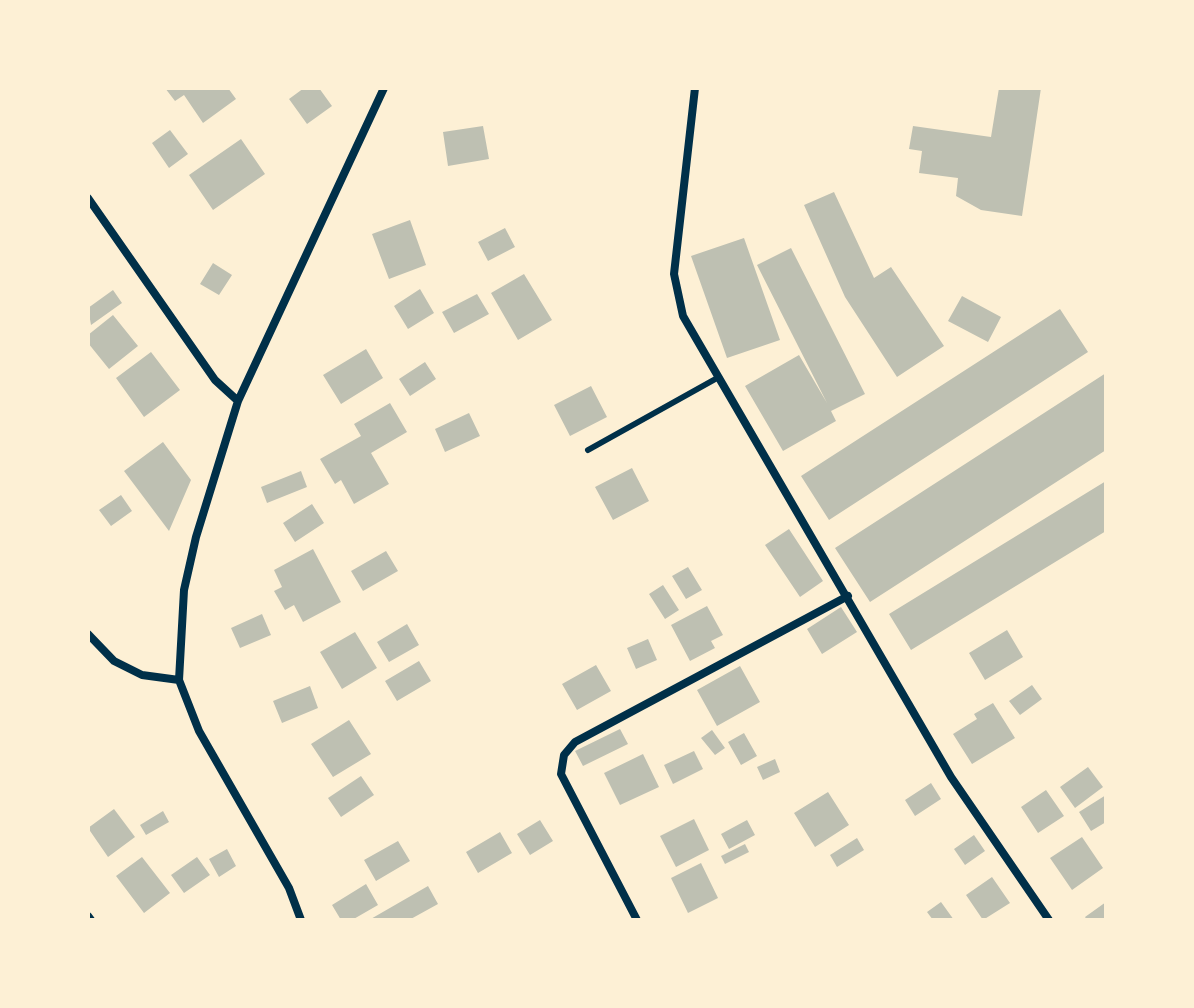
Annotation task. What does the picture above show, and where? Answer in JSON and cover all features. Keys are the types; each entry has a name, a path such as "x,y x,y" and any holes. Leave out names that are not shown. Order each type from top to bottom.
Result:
{"street":[{"path":"301,920 289,888 199,731 179,680 184,590 196,537 238,401 384,88"},
{"path":"695,88 674,274 683,316 951,777 1049,920"},
{"path":"88,198 215,380 238,401"},
{"path":"637,920 561,774 564,755 575,742 848,596"},
{"path":"88,634 114,661 142,675 179,680"}],"lane":[{"path":"588,450 719,377"}],"building":[{"path":"165,88 228,88 236,99 203,123 184,95 175,101"},
{"path":"304,88 319,88 332,106 307,124 289,99"},
{"path":"999,88 1041,88 1022,216 981,210 956,196 958,178 919,173 922,151 909,149 913,126 991,137"},
{"path":"483,126 489,159 448,166 443,132"},
{"path":"170,130 188,154 169,168 152,143"},
{"path":"241,139 265,174 213,210 189,175"},
{"path":"834,192 874,278 891,267 944,346 897,377 845,297 804,205"},
{"path":"410,220 426,265 389,279 372,234"},
{"path":"505,228 515,247 488,261 478,242"},
{"path":"744,238 780,340 727,358 691,256"},
{"path":"791,248 865,394 831,411 836,421 783,451 745,386 799,355 827,403 757,265"},
{"path":"213,263 232,275 219,295 200,284"},
{"path":"524,274 552,320 518,340 491,293"},
{"path":"420,289 434,313 408,329 394,306"},
{"path":"113,290 122,303 91,325 88,308"},
{"path":"477,294 489,314 454,333 442,312"},
{"path":"962,296 1001,317 988,342 948,321"},
{"path":"1060,309 1088,352 829,520 801,476"},
{"path":"113,315 138,346 109,369 88,343 88,335"},
{"path":"366,349 383,378 341,404 323,375"},
{"path":"151,352 180,390 144,417 116,378"},
{"path":"425,362 436,379 410,396 399,379"},
{"path":"1106,373 1106,450 870,602 835,548"},
{"path":"591,386 607,417 570,436 554,405"},
{"path":"390,403 407,432 371,453 389,484 354,504 341,480 335,484 320,459 361,436 354,424"},
{"path":"469,413 480,436 445,452 435,429"},
{"path":"163,442 191,480 169,531 124,471"},
{"path":"632,468 649,501 613,520 595,487"},
{"path":"301,471 307,487 267,503 261,487"},
{"path":"1106,481 1106,531 911,650 889,614"},
{"path":"121,495 132,511 111,526 99,510"},
{"path":"312,504 324,523 295,542 283,523"},
{"path":"789,529 823,581 800,597 765,545"},
{"path":"313,549 341,602 303,622 294,605 285,610 274,591 282,587 274,570"},
{"path":"386,551 398,571 363,591 351,571"},
{"path":"688,567 702,590 686,599 672,576"},
{"path":"663,585 679,610 665,619 649,594"},
{"path":"707,606 723,635 711,641 715,648 690,661 671,625"},
{"path":"841,607 857,632 822,654 807,629"},
{"path":"262,614 271,635 240,648 231,628"},
{"path":"407,624 419,645 389,662 377,642"},
{"path":"1007,630 1023,657 985,680 969,653"},
{"path":"355,632 377,668 342,689 320,652"},
{"path":"648,639 657,660 636,669 627,648"},
{"path":"419,661 431,681 397,701 385,681"},
{"path":"596,665 611,691 577,710 562,684"},
{"path":"740,666 760,702 717,726 697,690"},
{"path":"1032,685 1042,699 1020,715 1009,701"},
{"path":"310,686 318,708 282,723 273,701"},
{"path":"993,703 1015,738 972,764 953,734 977,719 974,714"},
{"path":"349,720 371,754 333,777 311,744"},
{"path":"620,729 628,744 583,766 575,751"},
{"path":"712,730 725,748 715,755 701,738"},
{"path":"744,733 757,756 741,765 728,742"},
{"path":"694,751 703,769 673,784 664,765"},
{"path":"643,754 659,787 620,805 604,773"},
{"path":"775,759 780,772 763,780 757,767"},
{"path":"1088,767 1103,787 1075,808 1060,787"},
{"path":"361,776 374,795 341,817 328,798"},
{"path":"931,783 941,799 915,816 905,800"},
{"path":"1046,790 1064,816 1038,833 1021,807"},
{"path":"828,792 849,825 815,847 794,813"},
{"path":"1106,795 1106,822 1091,831 1079,812"},
{"path":"114,809 135,837 108,857 88,828"},
{"path":"163,811 169,822 146,835 140,825"},
{"path":"694,819 709,850 676,867 660,836"},
{"path":"540,820 553,841 530,855 517,834"},
{"path":"747,820 755,835 729,849 721,834"},
{"path":"500,832 512,853 478,873 466,852"},
{"path":"974,835 985,851 965,865 954,849"},
{"path":"1082,837 1103,868 1072,890 1050,858"},
{"path":"857,838 864,850 837,867 830,855"},
{"path":"398,841 410,861 376,881 364,860"},
{"path":"745,844 749,852 725,864 721,856"},
{"path":"227,849 236,866 219,877 209,859"},
{"path":"142,857 170,893 144,913 116,876"},
{"path":"197,857 210,875 184,893 171,875"},
{"path":"701,863 718,898 688,913 671,878"},
{"path":"992,877 1010,903 983,920 966,895"},
{"path":"366,884 378,905 352,920 341,920 332,905"},
{"path":"428,886 438,904 409,920 369,920"},
{"path":"941,902 954,920 933,920 927,912"},
{"path":"1106,902 1106,920 1087,920 1085,917"}]}
